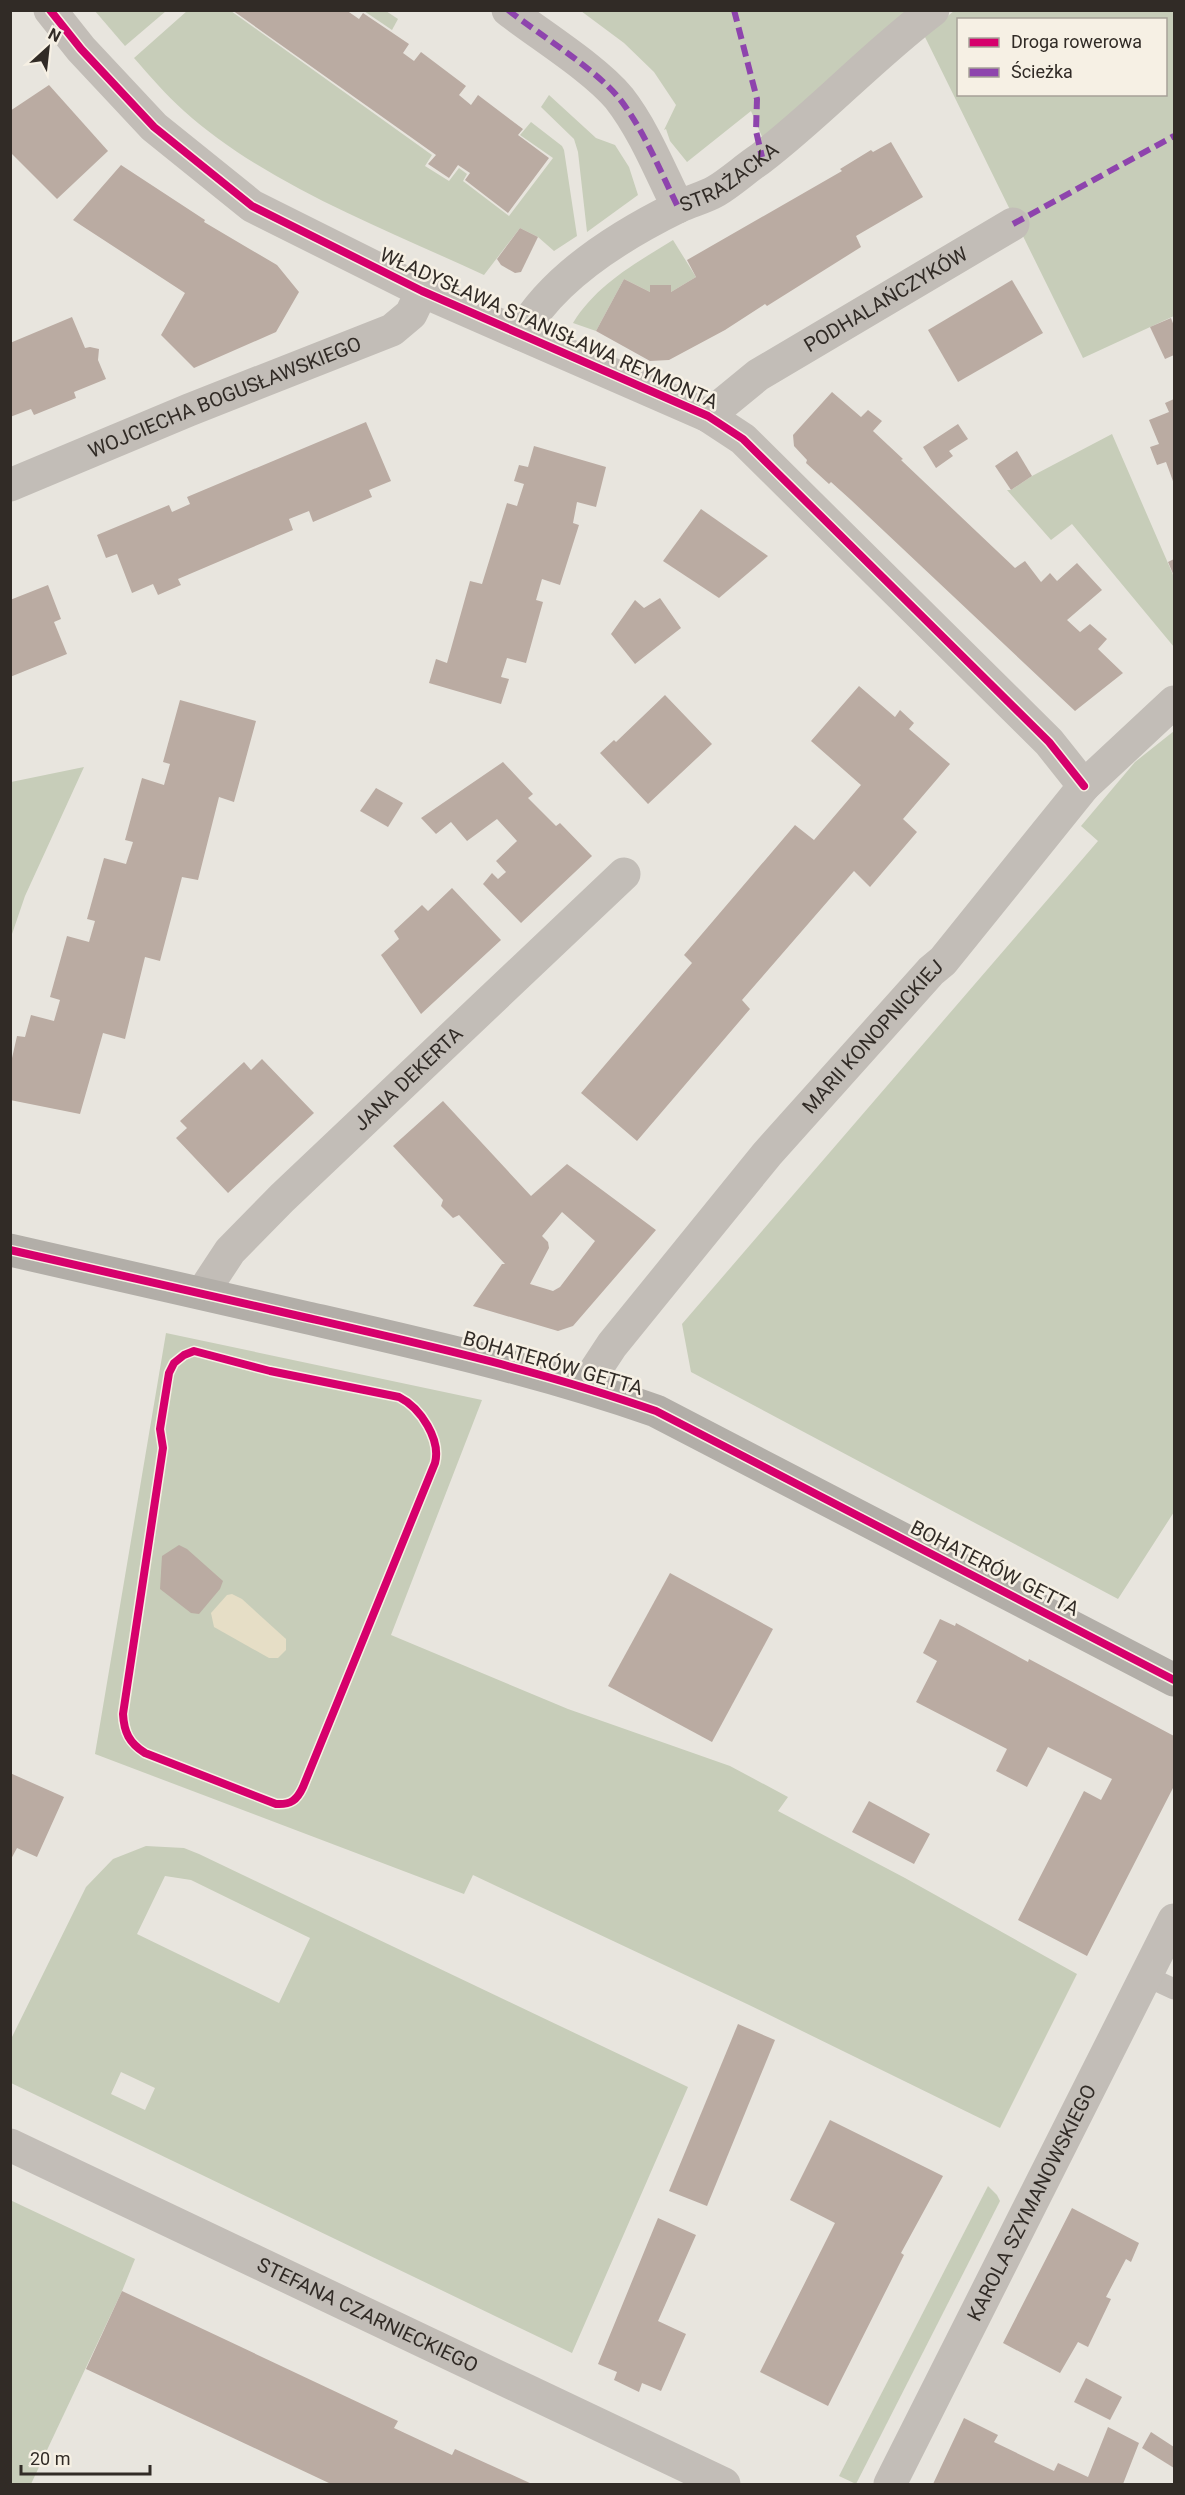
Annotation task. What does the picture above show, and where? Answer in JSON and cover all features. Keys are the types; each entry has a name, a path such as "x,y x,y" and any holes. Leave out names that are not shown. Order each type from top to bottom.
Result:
{"main road":[{"name":"BOHATERÓW GETTA","path":"10,1250 203,1292 497,1361 585,1386 656,1411 1174,1680"}],"street":[{"name":"WŁADYSŁAWA STANISŁAWA REYMONTA","path":"50,10 81,49 154,127 252,206 422,291 708,416 749,444 1049,742 1084,786"},
{"path":"508,10 574,59 618,98 637,126 678,207"},
{"name":"STRAŻACKA","path":"521,334 532,312 589,262 629,234 678,207 715,191 762,157 933,10"},
{"name":"PODHALAŃCZYKÓW","path":"708,416 758,375 1013,224"},
{"name":"WOJCIECHA BOGUSŁAWSKIEGO","path":"10,485 189,410 392,330 411,314 422,291"},
{"name":"MARII KONOPNICKIEJ","path":"585,1386 612,1345 767,1154 931,971 943,961 1084,786 1174,702"},
{"name":"JANA DEKERTA","path":"203,1292 230,1251 282,1198 624,874"},
{"name":"KAROLA SZYMANOWSKIEGO","path":"890,2484 1160,1983 1174,1920"},
{"name":"STEFANA CZARNIECKIEGO","path":"10,2145 724,2484"}],"green space":[{"path":"95,11 166,11 125,46"},
{"path":"187,11 231,11 432,155 425,166 449,181 459,168 467,174 463,181 509,216 553,158 520,135 531,122 564,150 577,236 554,251 538,237 520,228 484,275 288,183 216,137 177,105 134,58"},
{"path":"364,11 386,11 398,19 392,30"},
{"path":"581,11 911,11 763,139 751,111 687,162 670,141 666,129 664,130 676,105 654,72 624,43"},
{"path":"954,11 1174,11 1174,316 1083,358 924,35"},
{"path":"549,95 596,138 615,145 629,167 638,195 587,232 578,152 574,139 541,107"},
{"path":"673,240 696,277 671,292 671,285 650,285 650,292 624,279 596,331 573,323 605,286 631,266"},
{"path":"1112,434 1174,577 1174,647 1072,524 1051,540 1007,490 1011,490 1032,476"},
{"path":"1174,731 1174,1512 1118,1599 691,1372 682,1324 1098,841 1081,826 1135,762"},
{"path":"84,767 25,896 11,937 11,782"},
{"path":"166,1333 482,1400 391,1635 568,1709 730,1766 788,1797 778,1811 905,1878 1077,1974 1000,2128 747,2004 473,1875 464,1894 95,1754"},
{"path":"146,1846 184,1848 688,2087 572,2353 11,2083 11,2039 86,1887 113,1859","holes":["165,1876 191,1880 310,1938 279,2003 137,1934","121,2072 155,2088 145,2110 111,2094"]},
{"path":"988,2186 1000,2201 856,2484 839,2476"},
{"path":"10,2200 135,2259 31,2484 11,2484"}],"sand":[{"path":"232,1594 242,1599 286,1639 286,1650 278,1658 269,1658 214,1627 211,1613 227,1595"}],"building":[{"path":"232,10 346,10 359,19 363,13 409,44 403,53 414,61 421,52 466,86 459,95 471,105 478,95 523,129 518,135 549,158 508,213 465,180 470,173 458,165 449,178 428,164 436,155"},
{"path":"49,85 108,151 57,199 10,152 10,111"},
{"path":"891,142 923,197 856,236 861,247 767,306 765,304 725,330 669,360 650,361 596,331 624,279 650,292 650,285 671,285 671,292 696,277 687,260 842,171 840,169 871,150 873,152"},
{"path":"121,165 205,220 204,222 277,265 299,292 276,332 194,368 161,335 185,293 73,220"},
{"path":"520,228 538,237 521,272 515,273 501,265 497,259"},
{"path":"1012,280 1043,333 958,382 928,330"},
{"path":"72,317 85,348 99,349 98,360 106,379 74,392 76,398 34,415 31,409 10,417 10,343"},
{"path":"1171,318 1174,326 1174,355 1165,359 1150,327"},
{"path":"832,392 861,417 868,410 882,421 873,431 1015,568 1025,561 1041,582 1050,573 1057,581 1077,563 1102,590 1067,620 1080,632 1090,624 1107,639 1098,649 1123,673 1075,711 851,500 806,463 807,460 794,446 793,435"},
{"path":"1174,399 1174,484 1166,462 1157,465 1150,447 1159,444 1149,420 1169,412 1165,403"},
{"path":"366,422 391,481 369,490 372,497 313,522 309,511 289,519 293,530 178,579 181,585 158,595 153,584 132,593 117,554 106,558 97,535 169,505 172,512 190,504 187,497"},
{"path":"958,424 968,439 949,451 953,456 936,468 923,447"},
{"path":"534,446 606,467 596,507 577,502 573,523 579,525 560,585 542,579 536,600 543,602 526,663 507,658 501,677 509,679 501,704 429,683 436,659 447,663 470,581 482,584 507,503 517,506 524,484 514,481 519,465 528,467"},
{"path":"1017,451 1032,476 1011,490 995,466"},
{"path":"701,509 768,556 719,598 663,561"},
{"path":"1174,559 1174,576 1168,562"},
{"path":"48,585 61,619 54,622 67,654 10,677 10,600"},
{"path":"660,598 681,628 635,664 611,634 635,600 644,608"},
{"path":"859,686 895,717 900,710 914,723 909,729 950,764 903,819 917,832 870,887 854,871 742,1000 750,1009 637,1141 581,1093 692,963 684,955 795,825 814,840 861,785 811,741"},
{"path":"665,695 712,744 648,804 600,753 614,740 616,742"},
{"path":"180,700 256,721 234,802 219,797 198,880 182,877 160,961 145,957 125,1039 103,1033 80,1114 10,1100 10,1067 17,1036 25,1037 31,1015 54,1021 60,1000 50,997 67,936 89,942 95,921 87,919 104,858 126,864 133,842 125,840 142,778 164,785 170,764 163,762"},
{"path":"503,762 533,794 528,798 556,826 560,823 592,856 521,923 483,884 492,873 498,879 506,872 496,861 517,841 497,819 467,841 451,822 436,834 421,818"},
{"path":"376,788 403,803 388,827 360,811"},
{"path":"452,888 501,940 421,1014 381,955 399,939 394,931 422,905 428,911"},
{"path":"262,1059 314,1113 228,1193 176,1138 187,1128 180,1121 244,1062 251,1070"},
{"path":"443,1101 531,1196 567,1164 656,1230 573,1326 558,1331 473,1306 502,1264 505,1264 459,1215 453,1218 441,1206 443,1200 393,1146","holes":["562,1212 595,1241 560,1287 553,1291 530,1284 549,1248 548,1242 542,1236"]},
{"path":"179,1545 187,1549 223,1581 220,1589 199,1614 191,1613 160,1589 162,1556"},
{"path":"670,1573 773,1629 712,1742 608,1686"},
{"path":"940,1619 955,1626 956,1623 1028,1662 1029,1659 1174,1736 1174,1786 1087,1956 1018,1920 1084,1791 1101,1800 1112,1779 1048,1747 1027,1787 996,1771 1007,1749 916,1702 937,1661 923,1653"},
{"path":"10,1773 64,1797 37,1857 17,1848 10,1861"},
{"path":"869,1801 930,1834 914,1864 852,1832"},
{"path":"738,2024 775,2040 707,2206 669,2191"},
{"path":"830,2120 943,2176 901,2253 904,2255 828,2406 760,2372 835,2223 790,2200"},
{"path":"1072,2208 1139,2243 1131,2262 1126,2259 1106,2297 1111,2299 1088,2347 1078,2342 1060,2373 1003,2343"},
{"path":"658,2218 696,2235 658,2321 686,2334 661,2391 642,2383 639,2392 614,2380 617,2372 598,2364"},
{"path":"122,2291 398,2421 394,2428 452,2455 455,2449 532,2484 331,2484 86,2369"},
{"path":"1086,2378 1122,2397 1110,2420 1074,2402"},
{"path":"964,2418 998,2435 994,2442 1054,2471 1058,2463 1088,2477 1108,2427 1139,2443 1123,2484 933,2484"},
{"path":"1151,2432 1174,2447 1174,2468 1142,2448"}],"marked path":[{"path":"508,10 596,75 619,98 644,137 678,207"},
{"path":"734,10 757,99 756,131 762,157"},
{"path":"1013,224 1174,136"}],"cycle path":[{"path":"50,10 81,49 154,127 252,206 422,291 708,416 743,439 1049,742 1084,786"},
{"path":"10,1250 440,1349 570,1383 656,1411 1174,1680"},
{"path":"194,1351 270,1371 399,1397 422,1417 435,1445 435,1463 303,1787 296,1798 286,1804 276,1804 145,1753 131,1741 125,1726 123,1714 163,1448 160,1429 169,1373 174,1363 194,1351"}]}
